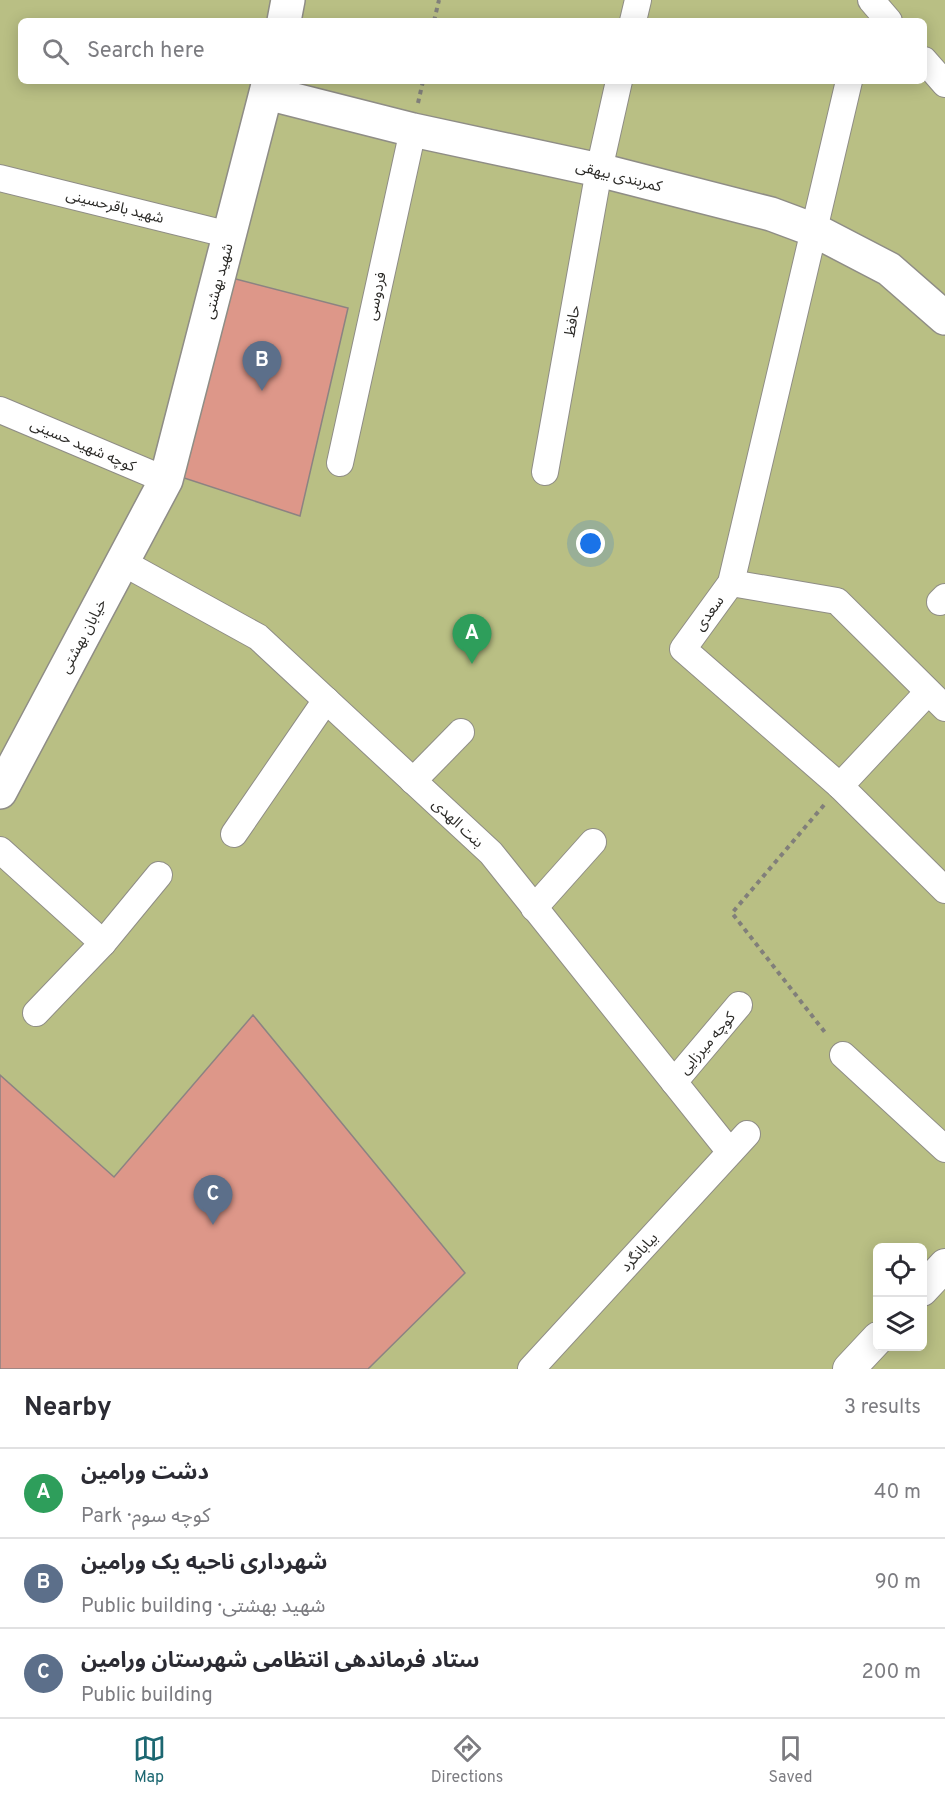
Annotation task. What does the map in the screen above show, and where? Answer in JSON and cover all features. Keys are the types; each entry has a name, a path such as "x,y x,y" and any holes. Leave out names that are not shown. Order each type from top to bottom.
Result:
{"main road":[{"path":"285,18 288,0"},
{"name":"کمربندی بیهقی","path":"268,87 413,130 599,170 771,214 814,230 889,269 945,318"},
{"name":"شهید بهشتی","path":"166,480 268,87"},
{"name":"خیابان بهشتی","path":"4,775 166,480"}],"street":[{"path":"634,18 638,0"},
{"path":"863,18 869,0 886,18"},
{"path":"927,63 945,84"},
{"name":"حافظ","path":"545,472 599,170 619,84"},
{"name":"سعدی","path":"848,84 731,583 683,648 840,786 945,890"},
{"name":"فردوسی","path":"340,463 413,130"},
{"name":"شهید باقرحسینی","path":"0,178 230,235"},
{"name":"کوچه شهید حسینی","path":"0,410 166,480"},
{"name":"بنت الهدی","path":"122,562 258,637 491,853 674,1082 739,1143"},
{"path":"731,583 837,601 937,700 840,786"},
{"path":"234,834 326,700"},
{"path":"413,781 461,732"},
{"path":"534,908 593,842"},
{"path":"0,850 103,943"},
{"path":"36,1013 103,943 159,875"},
{"name":"کوچه میرزایی","path":"674,1082 739,1005"},
{"path":"843,1055 945,1149"},
{"name":"بیابانگرد","path":"531,1369 739,1143"},
{"path":"927,1285 945,1265"},
{"path":"849,1369 873,1343"}],"path":[{"path":"435,18 438,0"},
{"path":"840,786 732,913 843,1055"}],"green space":[{"path":"0,0 945,0 945,1369 0,1369"}],"building":[{"path":"228,277 348,308 300,516 172,474"},
{"path":"253,1015 465,1273 368,1369 0,1369 0,1075 114,1177"}],"place":[{"name":"شهرداری ناحیه یک ورامین","path":"262,391"},
{"name":"دشت ورامین","path":"472,664"},
{"name":"ستاد فرماندهی انتظامی شهرستان ورامین","path":"213,1225"}]}
